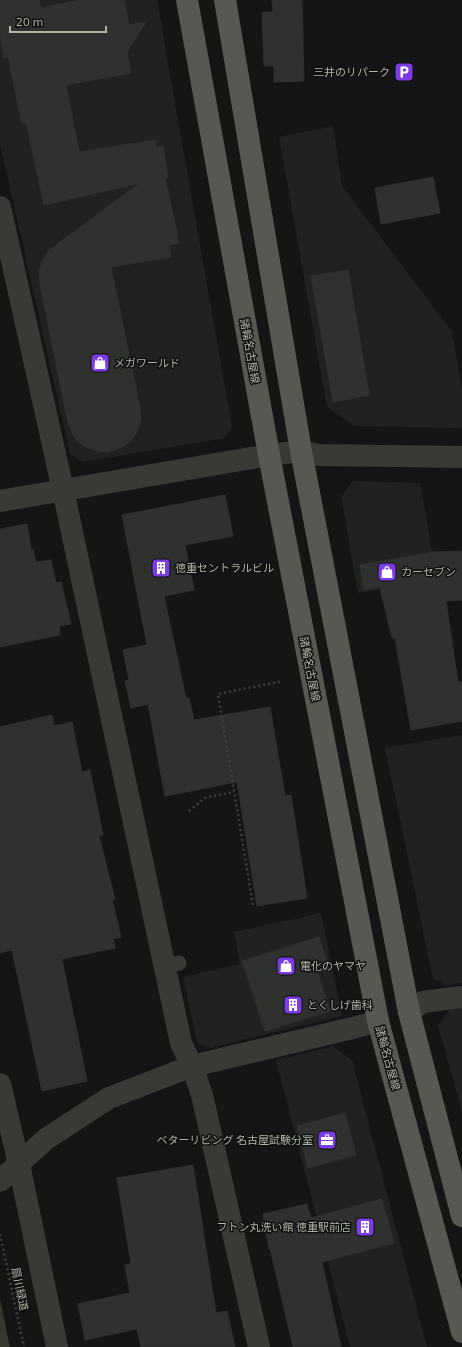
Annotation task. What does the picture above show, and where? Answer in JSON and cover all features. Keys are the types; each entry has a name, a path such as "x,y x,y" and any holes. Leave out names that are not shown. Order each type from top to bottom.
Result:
{"main road":[{"name":"諸輪名古屋線","path":"187,0 268,455 378,1021 462,1332"},
{"path":"225,0 301,451 409,1012 462,1216"}],"street":[{"path":"1,220 172,965 181,1043 192,1066 202,1095 259,1347"},
{"path":"0,501 268,455 301,451 319,455 462,457"},
{"path":"409,1012 423,1002 462,997"},
{"path":"0,1181 46,1139 109,1098 192,1066 378,1021"},
{"path":"0,1084 19,1164 57,1347"}],"path":[{"path":"253,905 218,694 286,680"},
{"path":"189,811 205,798 234,792"},
{"name":"扇川緑道","path":"0,1234 24,1347"}],"shaded area":[{"path":"0,0 157,0 232,427 225,438 82,462 70,454 0,144"},
{"path":"333,126 342,186 452,332 462,390 462,428 355,426 327,407 279,137"},
{"path":"353,481 420,483 437,578 358,593 341,497"},
{"path":"462,735 462,983 447,985 433,979 385,748"},
{"path":"321,913 342,1016 210,1048 197,1042 183,977 240,964 234,932"},
{"path":"462,1008 462,1111 438,1026 450,1009"},
{"path":"333,1046 352,1060 427,1347 350,1347 276,1060"},
{"path":"0,1299 10,1347 0,1347"}],"building":[{"path":"0,0 39,0 41,8 79,0 124,0 129,25 146,22 127,52 131,73 66,85 79,152 155,140 156,147 163,146 168,177 165,177 179,243 169,245 171,257 111,267 140,408 141,420 137,432 130,442 120,448 108,452 88,448 78,442 68,423 40,284 39,272 42,261 49,250 140,183 44,205 26,122 22,123 8,57 4,58 0,34"},
{"path":"272,0 302,0 304,81 274,82 274,66 264,66 262,12 273,12"},
{"path":"433,177 440,213 381,224 375,188"},
{"path":"348,270 369,395 333,402 311,276"},
{"path":"225,495 233,536 185,545 194,590 164,596 186,698 189,698 194,720 270,707 285,796 291,795 307,898 257,906 237,782 165,796 148,704 131,708 125,681 129,680 123,650 147,645 122,515"},
{"path":"27,524 31,550 33,549 36,562 51,560 56,583 61,582 71,624 59,626 60,635 0,647 0,529"},
{"path":"462,551 462,600 446,601 458,682 462,682 462,721 411,730 395,638 392,638 380,587 364,590 360,565 434,552"},
{"path":"52,715 54,726 72,722 82,772 90,770 103,835 99,836 115,899 112,900 121,937 113,939 115,948 62,959 87,1081 42,1091 12,950 0,953 0,727"},
{"path":"319,937 329,970 318,973 330,1011 265,1031 242,961"},
{"name":"ベターリビング 名古屋試験分室","path":"345,1113 356,1155 308,1168 297,1126"},
{"path":"193,1165 216,1313 227,1311 235,1347 141,1347 137,1329 85,1340 78,1304 130,1293 125,1265 131,1264 117,1178"},
{"path":"382,1199 394,1243 322,1262 341,1347 293,1347 270,1248 269,1249 263,1214 307,1204 311,1218"}],"place":[{"name":"三井のリパーク","path":"404,72"},
{"name":"メガワールド","path":"100,363"},
{"name":"徳重セントラルビル","path":"161,568"},
{"name":"カーセブン","path":"387,572"},
{"name":"電化のヤマヤ","path":"286,966"},
{"name":"とくしげ歯科","path":"293,1005"},
{"name":"ベターリビング 名古屋試験分室","path":"327,1140"},
{"name":"フトン丸洗い館 徳重駅前店","path":"365,1227"}]}
